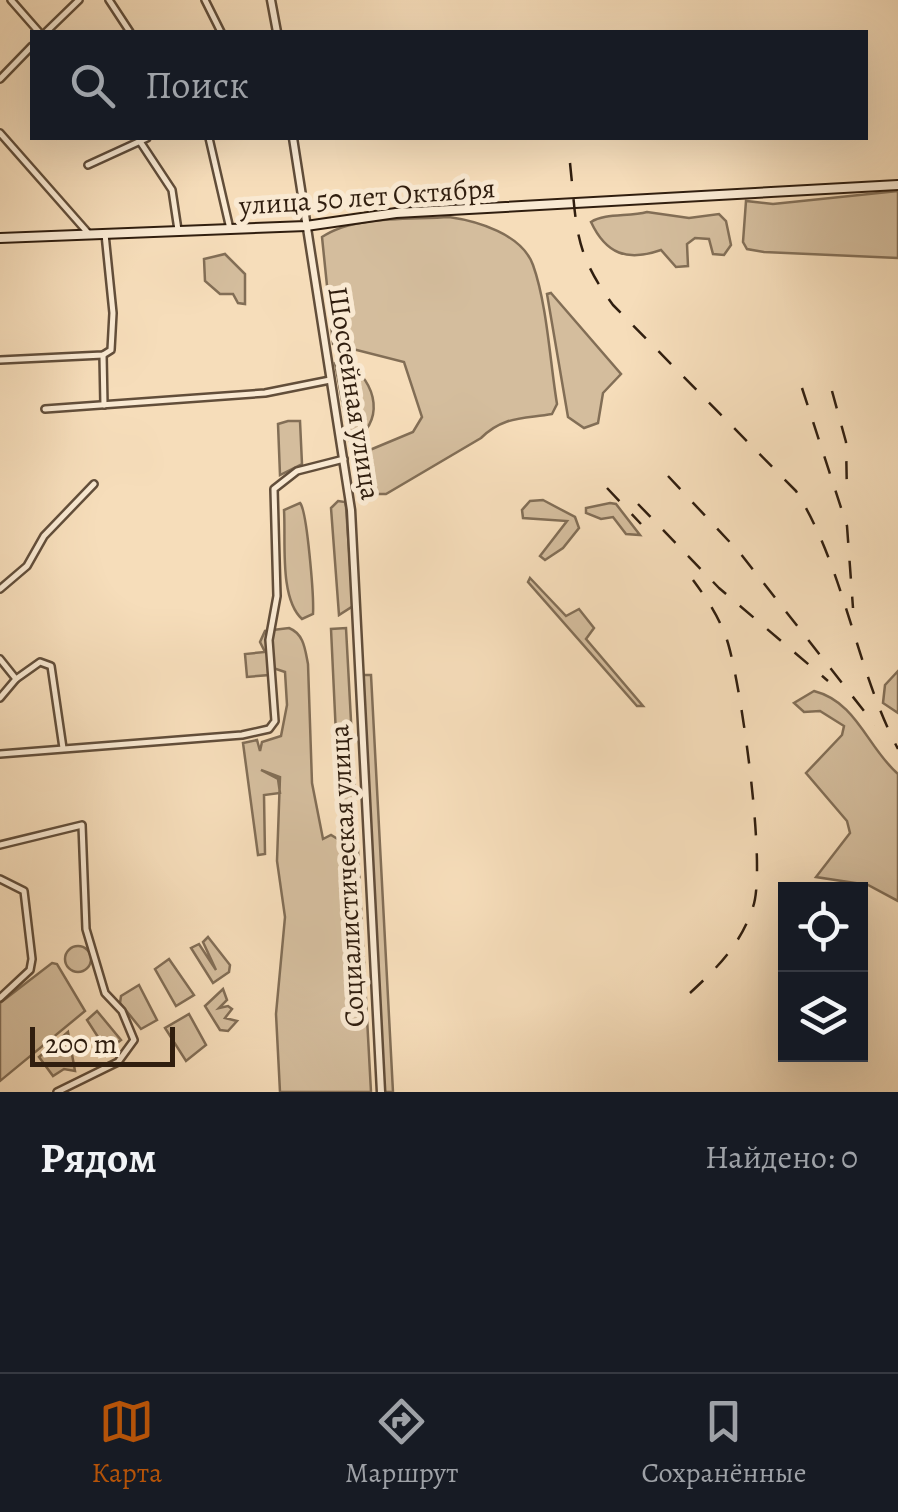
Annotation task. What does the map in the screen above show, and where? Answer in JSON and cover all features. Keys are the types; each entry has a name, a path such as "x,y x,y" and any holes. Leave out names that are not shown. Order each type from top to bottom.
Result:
{"main road":[{"name":"улица 50 лет Октября","path":"0,238 306,226 396,213 898,185"}],"street":[{"path":"11,0 41,30"},
{"path":"45,30 79,0"},
{"path":"109,0 129,30"},
{"path":"204,0 221,30"},
{"path":"271,0 277,30"},
{"path":"0,79 30,48"},
{"path":"0,133 89,234"},
{"path":"88,164 144,140 172,190 178,230"},
{"path":"210,140 218,159 230,229"},
{"name":"Шоссейная улица","path":"293,140 346,458 358,657"},
{"path":"0,360 103,354 111,350 113,312 105,234"},
{"path":"103,354 104,405"},
{"path":"45,409 264,394 332,380"},
{"path":"0,754 242,735 269,729 275,721 269,640 276,596 270,501 274,489 297,471 346,458"},
{"path":"0,589 27,566 44,536 94,484"},
{"name":"Социалистическая улица","path":"358,657 381,1092"},
{"path":"0,659 16,678"},
{"path":"0,698 16,678 40,662 50,666 62,748"},
{"path":"0,845 82,824 86,929 105,993 122,1011 134,1040 127,1056 57,1092"},
{"path":"0,879 24,891 32,960 30,970 0,998"},
{"path":"80,1083 86,1092"}],"shaded area":[{"path":"898,191 898,258 764,252 747,249 743,242 746,201 773,204"},
{"path":"647,212 689,218 719,214 726,221 731,245 724,255 713,254 709,239 695,238 687,244 688,266 676,267 661,250 628,255 611,248 591,222"},
{"path":"449,217 497,231 527,254 542,297 557,404 552,414 497,426 386,494 376,494 361,479 365,452 413,432 422,417 404,362 333,344 322,237 366,222"},
{"path":"225,254 245,274 245,304 238,303 233,294 220,294 205,281 204,259"},
{"path":"551,293 621,374 603,393 598,423 584,428 568,417 547,294"},
{"path":"346,362 365,380 374,403 369,425 350,443 335,363"},
{"path":"300,421 302,464 280,475 278,424"},
{"path":"543,500 575,517 579,528 563,548 545,560 540,556 567,521 523,518 522,510 530,501"},
{"path":"338,501 345,502 346,507 353,606 339,615 331,508"},
{"path":"300,503 313,604 313,614 302,619 287,583 284,510"},
{"path":"616,504 640,535 626,534 613,517 601,519 586,513 586,508"},
{"path":"530,578 566,616 579,609 594,628 586,639 643,706 637,706 528,582"},
{"path":"289,628 301,638 308,664 312,783 323,839 331,835 341,841 331,629 346,628 371,1092 280,1092 276,1014 285,917 277,861 279,793 264,795 265,854 258,855 243,743 257,740 260,751 262,742 281,736 287,705 285,672 273,668 268,657 269,675 247,677 245,654 265,652 260,642 265,631"},
{"path":"898,671 898,713 883,703 885,685"},
{"path":"362,675 371,675 393,1092 383,1092"},
{"path":"814,691 841,705 898,774 898,901 868,882 816,877 850,833 847,821 806,773 842,735 844,726 820,711 804,712 794,703"},
{"path":"208,937 230,965 229,972 213,983 191,948 199,944 216,970 203,942"},
{"path":"78,946 87,950 91,959 87,968 78,972 69,968 65,959 69,950"},
{"path":"169,959 194,995 176,1006 155,969"},
{"path":"52,963 57,964 85,1011 0,1081 0,1003"},
{"path":"139,985 157,1020 141,1029 120,1003 121,996"},
{"path":"223,989 227,1000 219,1008 228,1006 232,1009 225,1018 237,1021 228,1031 220,1030 205,1006"},
{"path":"97,1011 121,1040 106,1051 99,1047 100,1040 87,1020"},
{"path":"189,1014 206,1045 186,1061 165,1028"},
{"path":"68,1032 75,1071 64,1069 53,1076 39,1057"}],"railway":[{"path":"570,163 579,238 600,286 613,305 796,491 813,521 883,718 898,749"},
{"path":"802,388 847,526 853,608"},
{"path":"832,391 846,442 847,496"},
{"path":"668,476 740,553 875,725"},
{"path":"607,488 641,524"},
{"path":"638,504 719,588 828,681"},
{"path":"690,993 727,954 748,920 756,886 757,855 751,775 733,662 720,624 693,580"}]}
